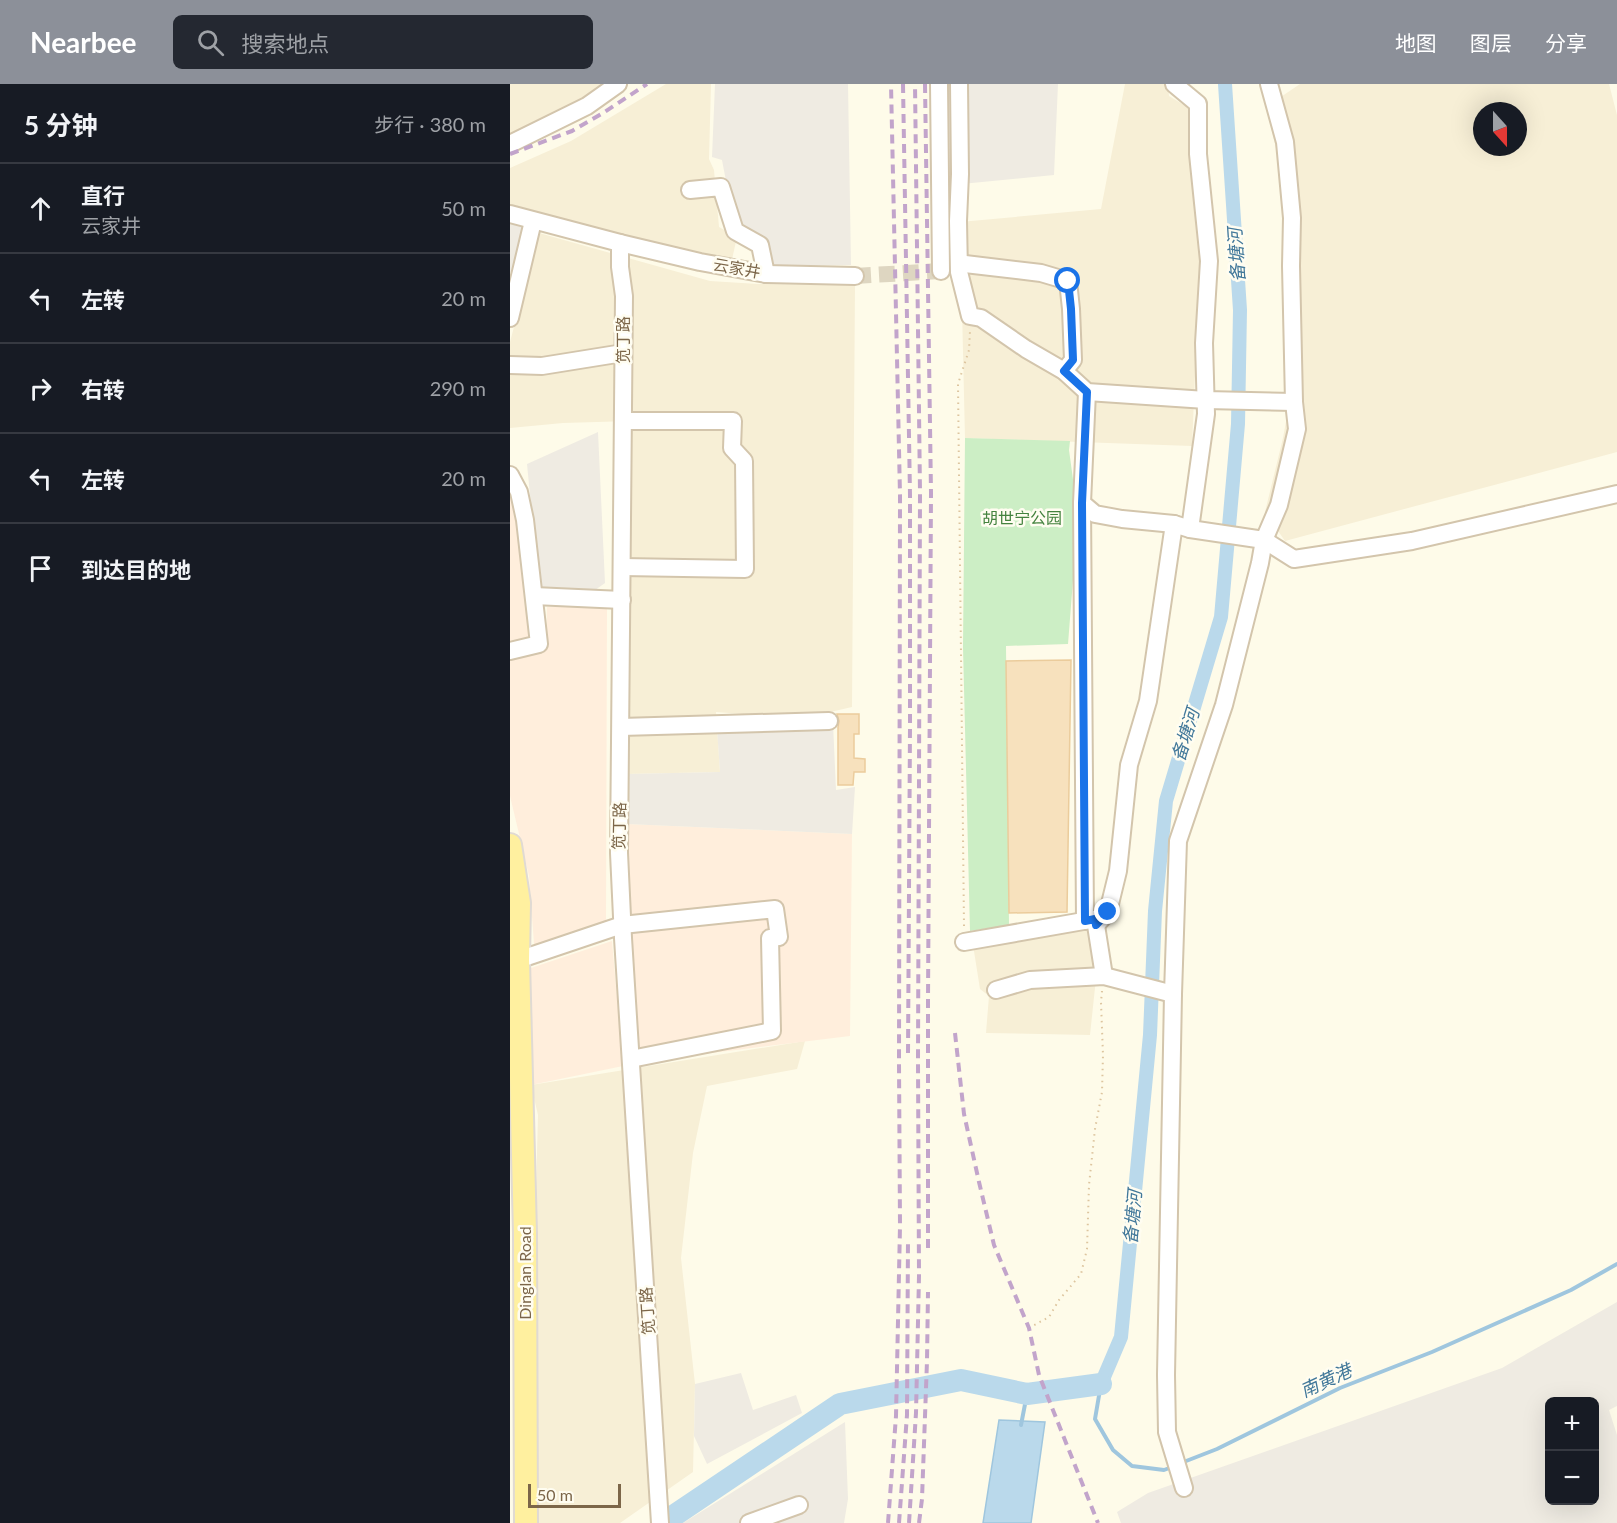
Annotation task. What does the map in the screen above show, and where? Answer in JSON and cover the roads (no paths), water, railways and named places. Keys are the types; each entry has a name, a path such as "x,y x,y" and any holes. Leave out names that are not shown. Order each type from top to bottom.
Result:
{"main road":[{"name":"Dinglan Road","path":"510,845 519,903 518,960 525,1221 525,1523"}],"street":[{"path":"510,144 587,106 618,84"},
{"path":"939,84 940,271"},
{"path":"960,84 959,272 970,316 981,318 1026,349 1064,371 1087,392 1206,400 1294,402"},
{"path":"964,942 1091,923 1108,912 1118,871 1129,765 1148,701 1190,528 1206,414 1204,343 1209,261 1198,154 1198,104 1174,84"},
{"path":"1182,1480 1167,1432 1166,1374 1167,992 1178,841 1224,705 1260,562 1261,540 1279,505 1297,429 1294,402 1292,218 1285,142 1269,84"},
{"path":"690,190 721,187 735,231 760,245 766,274"},
{"path":"510,214 620,243"},
{"path":"510,318 533,221"},
{"name":"云家井","path":"620,243 700,262 766,274 855,276"},
{"name":"笕丁路","path":"620,243 620,267 624,296 619,853 660,1518"},
{"path":"965,264 1041,273 1068,281 1073,360 1064,371"},
{"path":"510,365 542,366 623,354"},
{"path":"1087,392 1082,503 1091,923 1110,978"},
{"path":"622,567 745,569 744,461 732,448 733,421 623,421"},
{"path":"510,475 519,492 525,520 539,644 510,651"},
{"path":"1082,503 1095,514 1261,540 1294,559 1412,541 1617,494"},
{"path":"534,596 622,600"},
{"path":"621,727 829,721"},
{"path":"518,960 622,925 775,909 779,937 771,938 772,1031 631,1059"},
{"path":"996,990 1030,980 1110,978 1167,992"},
{"path":"749,1523 799,1505"}],"water":[{"path":"999,1420 1045,1422 1031,1523 983,1523"}],"waterway":[{"name":"备塘河","path":"1101,1384 1121,1337 1150,1035 1155,911 1166,801 1221,617 1238,424 1240,310 1225,84"},
{"name":"南黄港","path":"1181,1463 1217,1449 1340,1388 1432,1352 1571,1290 1617,1264"},
{"path":"663,1523 840,1404 961,1380 1027,1394 1101,1384"},
{"name":"南黄港","path":"1101,1384 1095,1419 1113,1450 1132,1466 1164,1470 1172,1467"},
{"path":"1021,1425 1027,1394"}],"tunnel":[{"path":"855,276 941,271 965,264"}],"railway":[{"path":"510,154 572,131 647,84"},
{"path":"888,1523 896,1416 900,1226 900,495 891,84"},
{"path":"903,84 910,495 908,1056"},
{"path":"909,1523 916,1413 919,1276 920,493 915,84"},
{"path":"925,84 931,493 928,1253"},
{"path":"955,1033 964,1114 994,1245 1029,1328 1039,1375 1098,1523"},
{"path":"899,1523 907,1415 908,1239"},
{"path":"919,1523 922,1499 928,1292"}],"park label":[{"name":"胡世宁公园","path":"1022,518"}]}
